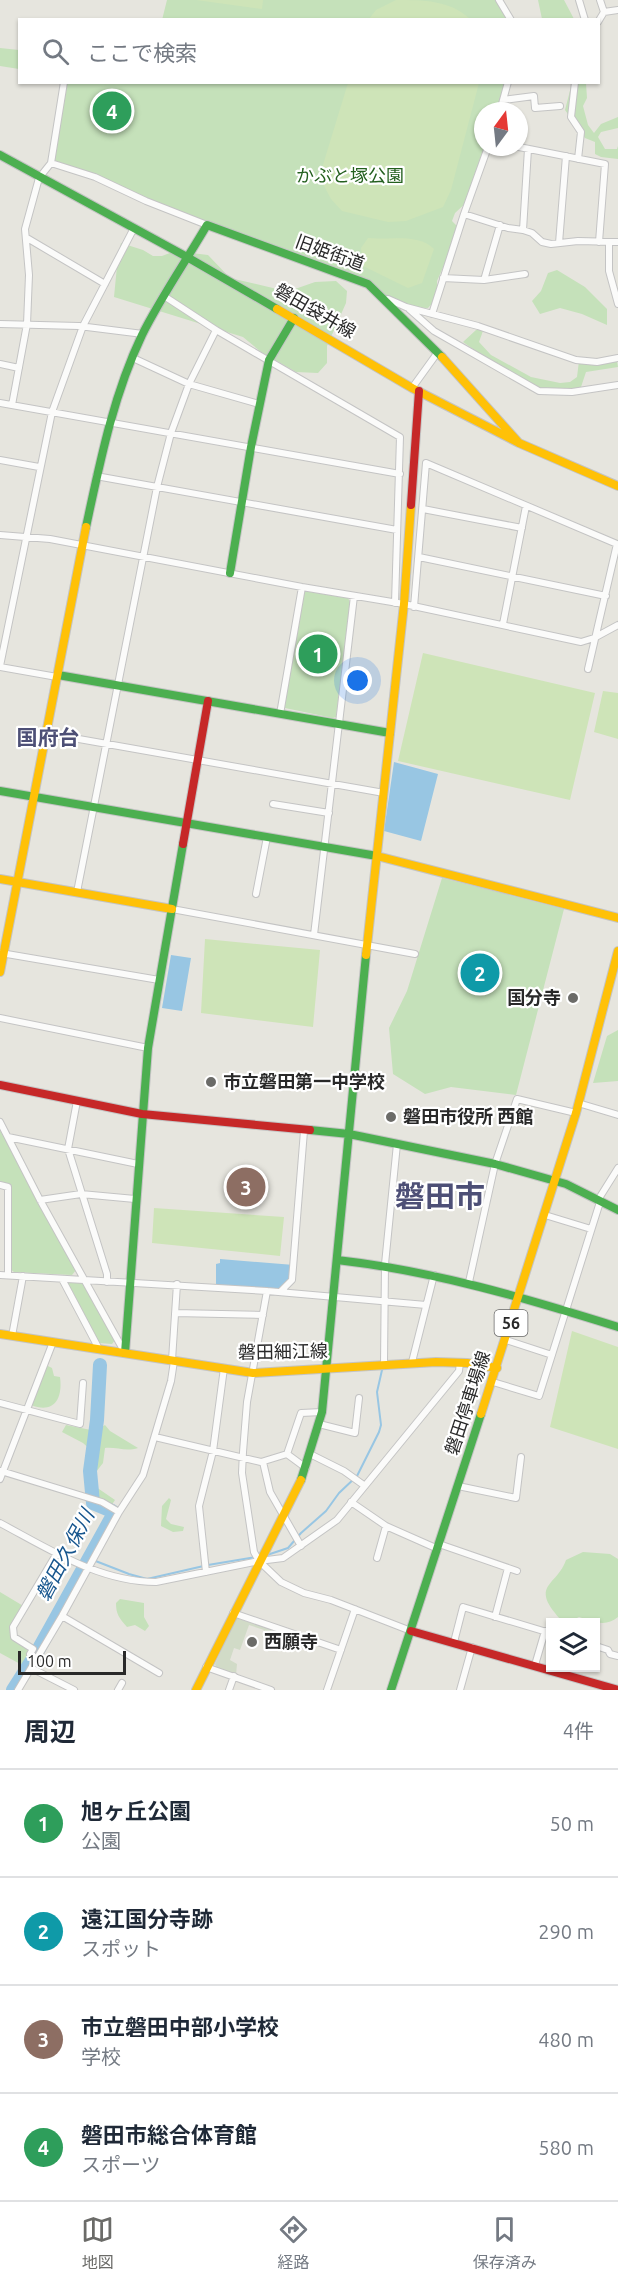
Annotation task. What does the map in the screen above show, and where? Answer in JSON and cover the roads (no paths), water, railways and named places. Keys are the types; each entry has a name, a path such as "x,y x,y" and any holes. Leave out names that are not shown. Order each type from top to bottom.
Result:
{"street":[{"path":"499,0 510,18"},
{"path":"579,0 584,18"},
{"path":"600,0 604,12 600,19"},
{"path":"604,12 618,10"},
{"path":"12,405 27,324 29,275 26,230 39,178 51,164 64,84"},
{"path":"507,84 503,100 534,96 535,108 560,106"},
{"path":"576,84 571,117 581,132 578,159"},
{"path":"528,149 605,164 599,242"},
{"name":"磐田袋井線","path":"0,155 187,257 416,389 519,443 618,486"},
{"path":"432,314 485,156"},
{"path":"523,230 528,156"},
{"path":"559,243 566,156"},
{"name":"旧姫街道","path":"51,164 95,177 146,201 207,225 301,261 359,280 385,298 406,306 478,326 576,360 597,362 618,358"},
{"path":"464,214 532,233 542,242 618,242"},
{"path":"0,972 82,546 109,423 143,334 207,225"},
{"path":"484,280 500,225"},
{"path":"134,228 83,326 52,412 0,666 118,684 390,733"},
{"path":"27,238 105,284"},
{"path":"609,242 609,271 618,304"},
{"path":"443,278 484,280 525,274"},
{"path":"164,296 216,330 400,437 397,530 399,603"},
{"path":"385,298 438,352 519,443"},
{"path":"406,306 434,331 539,391 572,392 618,385"},
{"path":"230,573 251,447 269,360 294,318"},
{"path":"0,324 83,326 143,334"},
{"path":"77,892 157,487 171,433 189,384 216,330"},
{"path":"196,1690 306,1468 322,1412 390,733 416,389 438,352"},
{"path":"133,358 189,384 259,404"},
{"path":"0,364 19,368"},
{"path":"0,403 400,474"},
{"path":"0,460 39,467"},
{"path":"414,606 426,463 618,544 588,669"},
{"path":"96,476 397,530"},
{"path":"503,624 526,506"},
{"path":"423,509 522,528"},
{"path":"0,535 82,546 399,603 581,642 618,625"},
{"path":"419,557 606,596"},
{"path":"280,714 302,587"},
{"path":"314,934 354,596"},
{"path":"125,1353 148,1048 208,701"},
{"path":"45,733 384,793"},
{"path":"0,791 376,856 618,918"},
{"path":"273,804 328,813"},
{"path":"256,894 267,837"},
{"path":"0,879 415,954"},
{"name":"磐田停車場線","path":"391,1690 520,1296 576,1113 618,951"},
{"path":"2,953 159,980"},
{"path":"0,1018 148,1048"},
{"path":"0,1085 142,1114 349,1134 495,1164 566,1184 618,1210"},
{"path":"469,1282 495,1164 517,1099 576,1113"},
{"path":"78,1101 68,1149 107,1274 107,1282"},
{"path":"578,1103 618,1115"},
{"path":"0,1122 40,1200 125,1353"},
{"path":"280,1292 292,1281 304,1131"},
{"path":"8,1137 138,1164"},
{"path":"384,1365 385,1264 397,1144"},
{"path":"493,1382 539,1396 599,1201 618,1168"},
{"path":"0,1185 8,1186 8,1275"},
{"path":"40,1200 81,1194 135,1199"},
{"path":"544,1215 591,1229"},
{"path":"337,1260 385,1264 469,1282 618,1328"},
{"path":"0,1275 129,1284 177,1284 426,1305"},
{"path":"412,1362 434,1275"},
{"path":"12,1336 23,1276"},
{"path":"62,1279 99,1349"},
{"path":"18,1690 89,1569 119,1512 144,1474 171,1381 177,1284"},
{"path":"267,1291 248,1401 243,1457 246,1502 254,1552 259,1561 280,1582 304,1593 355,1609 411,1631 535,1665 599,1687 618,1690"},
{"path":"175,1313 263,1315"},
{"name":"磐田細江線","path":"0,1334 253,1373 412,1362 460,1362 497,1368"},
{"path":"506,1340 552,1355"},
{"path":"0,1479 53,1342"},
{"path":"0,1524 89,1569 142,1582 156,1582 283,1558 337,1520 459,1371 460,1362"},
{"path":"206,1572 199,1506 213,1451 224,1368"},
{"path":"0,1403 80,1424 83,1383"},
{"path":"319,1424 355,1433 359,1398"},
{"path":"287,1454 301,1413 322,1412"},
{"path":"155,1437 263,1462 287,1454"},
{"path":"287,1454 306,1468"},
{"path":"310,1454 344,1471 365,1485"},
{"path":"458,1486 516,1498 521,1457"},
{"path":"263,1462 270,1492 301,1546"},
{"path":"2,1471 102,1502 119,1512"},
{"path":"351,1502 386,1526 438,1546 518,1571"},
{"path":"377,1558 386,1526"},
{"path":"37,1659 30,1654 33,1649 14,1637 13,1627 57,1553"},
{"path":"495,1617 508,1568"},
{"path":"454,1642 463,1607 546,1631"},
{"path":"327,1690 355,1609"},
{"path":"233,1613 341,1650"},
{"path":"62,1616 159,1673"},
{"path":"535,1665 546,1637"},
{"path":"460,1690 472,1647"},
{"path":"600,1647 618,1656"},
{"path":"206,1667 234,1676 255,1688 271,1690"},
{"path":"32,1668 74,1690"},
{"path":"229,1690 234,1676"},
{"path":"118,1690 123,1683"}],"water":[{"path":"394,762 438,774 421,841 384,831"},
{"path":"171,955 191,958 182,1011 162,1008"},
{"path":"220,1259 294,1265 293,1278 282,1289 216,1287 216,1264 220,1263"}],"waterway":[{"name":"磐田久保川","path":"13,1690 36,1654 113,1515 112,1511 93,1503 90,1471 97,1420 100,1365"},
{"path":"267,1555 288,1548 326,1511 339,1493 357,1476 381,1425 377,1392 382,1370"},
{"path":"93,1560 147,1579 256,1557"}],"place":[{"name":"磐田市総合体育館","path":"112,111"},
{"name":"旭ヶ丘公園","path":"318,654"},
{"name":"遠江国分寺跡","path":"480,973"},
{"name":"国分寺","path":"573,998"},
{"name":"市立磐田第一中学校","path":"211,1082"},
{"name":"磐田市役所 西館","path":"391,1117"},
{"name":"市立磐田中部小学校","path":"246,1187"},
{"name":"西願寺","path":"252,1642"}],"district":[{"name":"国府台","path":"48,738"},
{"name":"磐田市","path":"440,1197"}],"park label":[{"name":"かぶと塚公園","path":"350,176"}]}
